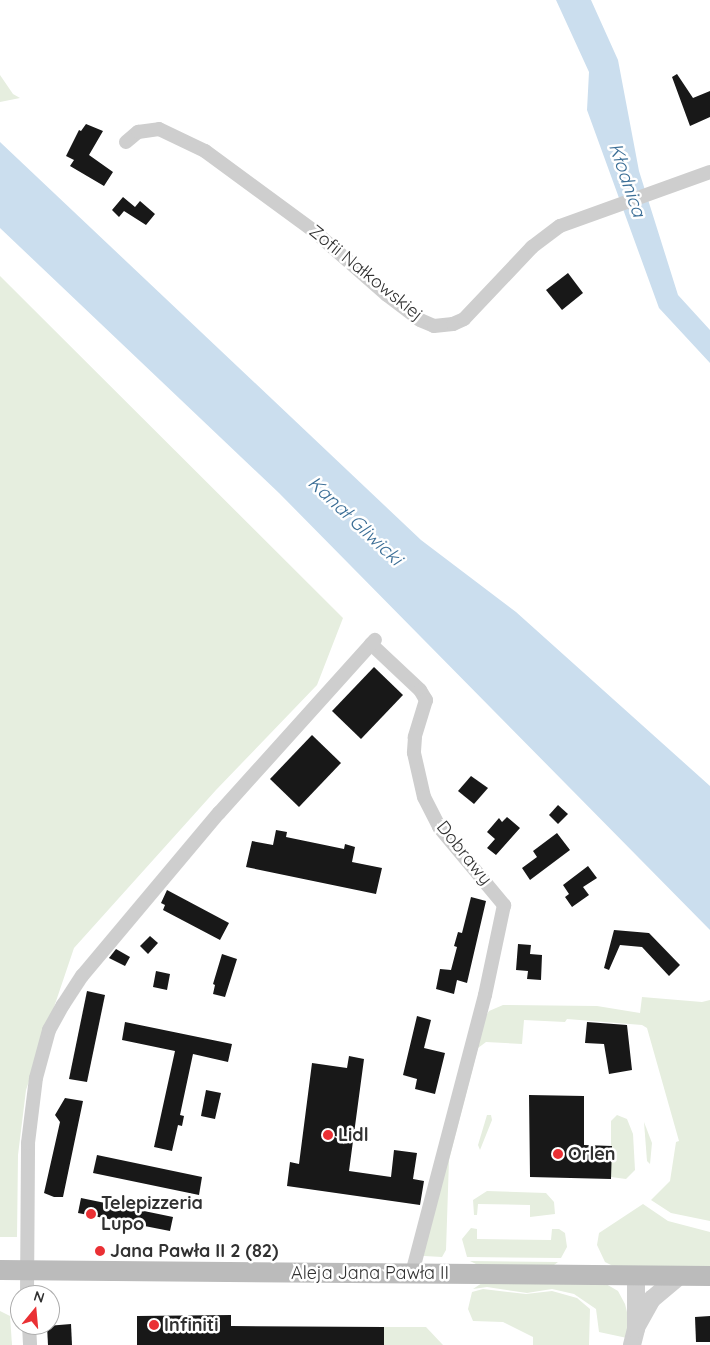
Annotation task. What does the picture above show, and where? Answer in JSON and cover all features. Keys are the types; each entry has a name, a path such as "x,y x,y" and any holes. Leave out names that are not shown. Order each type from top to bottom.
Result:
{"main road":[{"name":"Aleja Jana Pawła II","path":"0,1270 710,1276"}],"street":[{"name":"Zofii Nałkowskiej","path":"126,142 138,132 159,128 205,151 300,220 387,295 420,320 434,326 453,324 464,319 532,248 552,231 581,217 606,211 710,172"},
{"name":"Dobrawy","path":"25,1269 28,1143 36,1078 50,1030 63,1005 82,976 219,813 373,642 420,690 426,700 415,737 414,753 424,797 439,827 504,905 485,995 412,1273"},
{"path":"25,1269 26,1285"},
{"path":"634,1337 636,1276"},
{"path":"634,1337 652,1299 679,1276"}],"green space":[{"path":"0,75 13,94 20,98 0,102"},
{"path":"0,276 343,618 317,685 216,790 74,948 26,1090 18,1155 17,1237 0,1237"},
{"path":"642,997 702,1002 710,1000 710,1221 671,1213 651,1200 670,1181 676,1142 679,1141 647,1028 642,1025 567,1019 565,1022 524,1020 522,1044 486,1042 478,1048 449,1160 446,1250 442,1257 424,1256 422,1253 481,1024 489,1011 503,1005 597,1006 640,1013"},
{"path":"487,1115 491,1115 492,1120 480,1150 478,1145"},
{"path":"617,1115 627,1119 633,1134 635,1170 626,1179 611,1177 611,1121"},
{"path":"644,1122 652,1143 650,1164 647,1161"},
{"path":"487,1191 546,1193 554,1202 555,1214 530,1217 530,1205 478,1204 477,1215 474,1215 473,1200"},
{"path":"643,1204 668,1221 710,1232 710,1268 613,1266 605,1262 597,1245 599,1233"},
{"path":"471,1228 477,1229 477,1239 551,1240 552,1229 559,1229 565,1233 567,1247 561,1258 467,1257 462,1239"},
{"path":"470,1261 558,1262 554,1265 480,1266"},
{"path":"485,1281 606,1284 618,1291 625,1304 629,1320 627,1338 599,1332 596,1309 574,1294 552,1289 527,1293 487,1287 473,1289"},
{"path":"483,1289 526,1294 552,1291 577,1298 590,1309 589,1345 533,1345 533,1337 503,1322 473,1321 468,1309 472,1292"},
{"path":"0,1311 10,1316 12,1345 0,1345"},
{"path":"384,1327 426,1327 443,1345 384,1345"}],"water":[{"name":"Kłodnica","path":"556,0 591,0 618,60 639,171 678,295 710,330 710,363 659,308 587,110 589,72"},
{"name":"Kanał Gliwicki","path":"0,142 421,540 516,612 710,786 710,930 279,493 0,228"}],"building":[{"path":"677,74 693,98 710,91 710,117 690,126 672,77"},
{"path":"86,124 103,131 89,155 113,172 104,186 70,166 74,160 66,156 79,130 81,131"},
{"path":"123,197 135,207 140,201 155,214 146,225 124,211 119,217 112,210"},
{"path":"568,273 583,293 562,310 546,290"},
{"path":"374,667 403,695 361,739 332,711"},
{"path":"312,735 341,763 299,807 270,779"},
{"path":"471,776 488,788 474,804 458,791"},
{"path":"558,805 568,814 558,824 549,815"},
{"path":"507,817 520,828 496,855 487,848 495,839 487,832 499,818 502,822"},
{"path":"276,830 287,832 286,837 344,849 345,844 355,847 352,862 382,868 376,894 246,867 252,841 273,845"},
{"path":"557,833 570,850 530,880 522,868 537,857 533,851"},
{"path":"588,866 597,878 583,887 589,895 572,907 565,897 569,894 563,885"},
{"path":"167,890 229,923 220,940 163,910 165,905 161,903"},
{"path":"471,897 486,901 467,983 457,980 454,994 436,989 440,969 451,970 457,947 454,946 458,932 462,933"},
{"path":"614,930 649,933 680,965 669,976 642,947 620,945 609,970 604,968"},
{"path":"150,936 158,943 148,954 140,946"},
{"path":"518,944 531,945 530,954 542,955 541,980 527,979 528,971 516,970"},
{"path":"116,949 130,957 125,966 109,958"},
{"path":"222,954 237,959 225,997 213,994 215,985 213,984"},
{"path":"156,971 170,974 167,990 153,987"},
{"path":"87,991 105,995 87,1082 69,1079"},
{"path":"417,1016 431,1020 424,1048 445,1053 435,1094 415,1089 417,1079 403,1075"},
{"path":"125,1022 232,1044 228,1062 193,1054 180,1115 184,1116 182,1126 178,1125 172,1151 154,1147 175,1051 122,1040"},
{"path":"587,1022 627,1025 632,1070 609,1074 604,1044 585,1043"},
{"name":"Lidl","path":"349,1056 364,1059 349,1171 391,1177 394,1150 417,1153 413,1179 424,1181 420,1205 287,1186 290,1162 299,1164 312,1063 347,1068"},
{"path":"206,1090 221,1093 215,1119 201,1116"},
{"path":"529,1095 584,1096 584,1145 612,1146 611,1179 530,1177"},
{"path":"65,1098 83,1101 63,1197 54,1197 44,1193 60,1122 55,1115"},
{"path":"97,1155 202,1177 199,1195 93,1173"},
{"path":"81,1198 173,1217 170,1231 78,1213"},
{"path":"231,1315 231,1326 384,1327 384,1345 137,1345 137,1316"},
{"path":"710,1316 710,1342 696,1342 695,1317"},
{"path":"71,1324 72,1345 48,1345 47,1335 60,1335 60,1325"}],"place":[{"name":"Lidl","path":"328,1135"},
{"name":"Orlen","path":"558,1154"},
{"name":"Telepizzeria Lupo","path":"91,1214"},
{"name":"Jana Pawła II 2 (82)","path":"100,1251"},
{"name":"Infiniti","path":"154,1325"}]}
